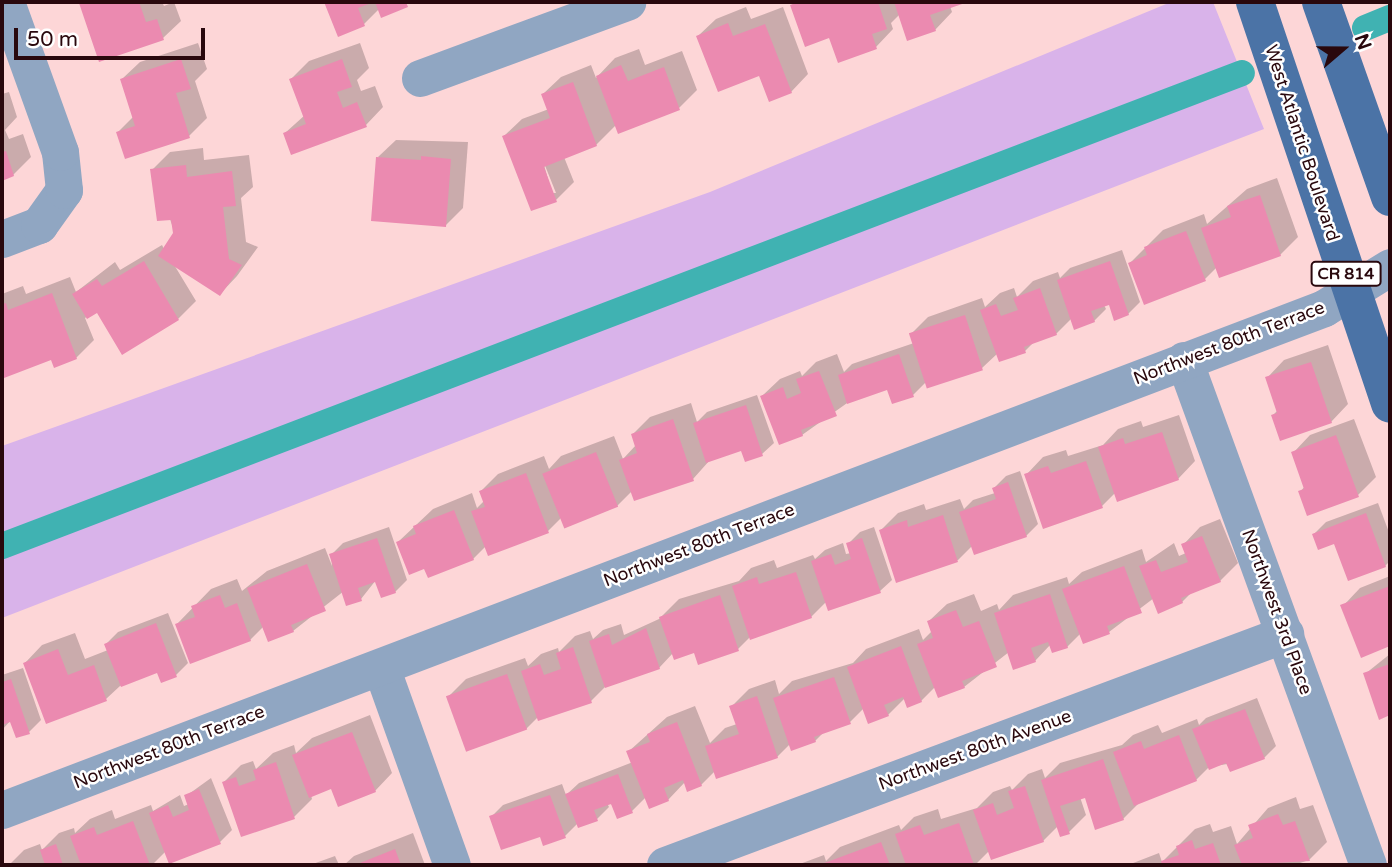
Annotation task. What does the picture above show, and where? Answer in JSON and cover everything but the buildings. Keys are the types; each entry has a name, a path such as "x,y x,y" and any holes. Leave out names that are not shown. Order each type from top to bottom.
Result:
{"main road":[{"name":"West Atlantic Boulevard","path":"1255,2 1390,404"},
{"path":"1321,2 1390,197"}],"street":[{"path":"2,239 39,225 64,190 61,152 6,2"},
{"path":"420,78 605,6"},
{"name":"Northwest 80th Terrace","path":"2,810 1324,308 1390,267"},
{"name":"Northwest 3rd Place","path":"1184,360 1368,865"},
{"name":"Northwest 80th Avenue","path":"664,865 1285,634"},
{"path":"381,667 452,865"}],"shaded area":[{"path":"1171,2 1213,2 1264,129 2,618 2,446 710,192"}],"waterway":[{"path":"1365,28 1390,18"},
{"path":"2,546 1242,73"}]}
